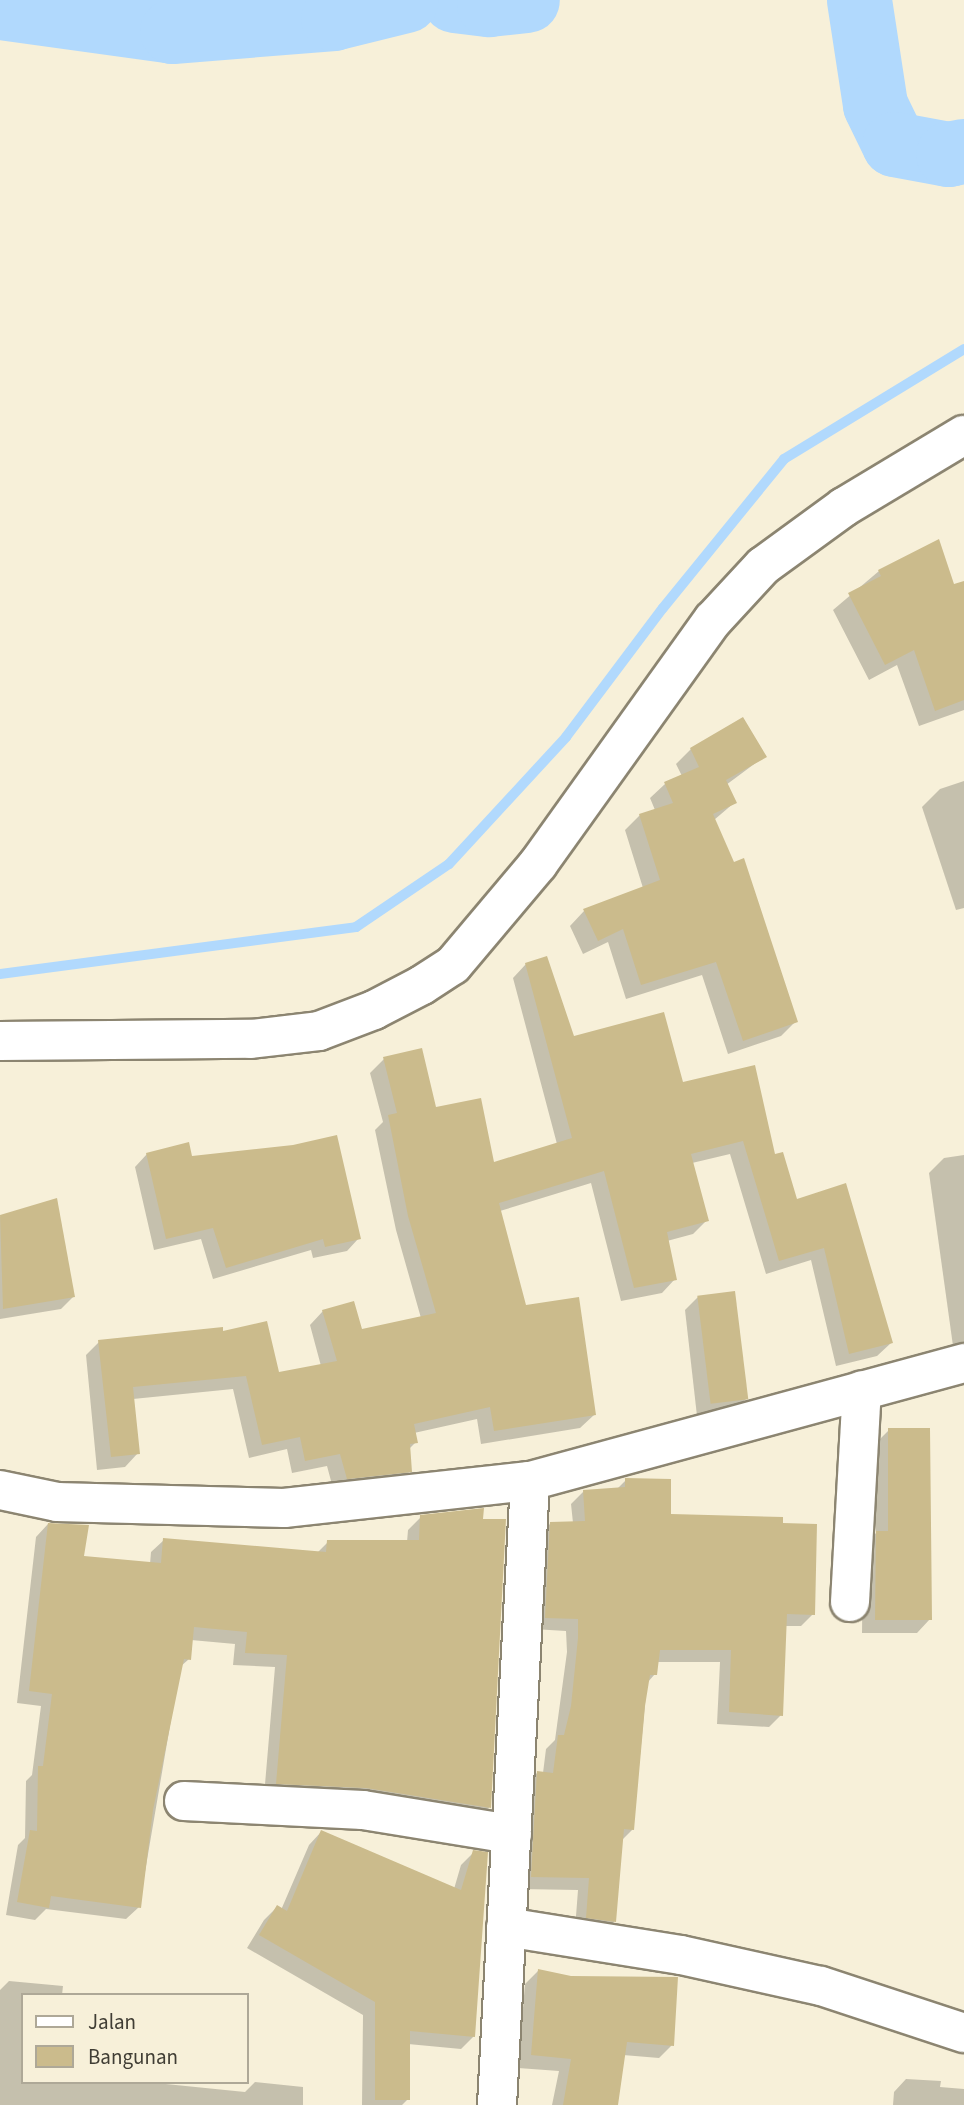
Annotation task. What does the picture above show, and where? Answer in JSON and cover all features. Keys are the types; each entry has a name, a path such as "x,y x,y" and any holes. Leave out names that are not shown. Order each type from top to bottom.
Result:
{"street":[{"path":"0,1041 251,1039 319,1031 374,1010 422,985 453,965 538,864 713,620 763,566 844,507 964,435"},
{"path":"0,1490 57,1502 284,1508 530,1481 964,1363"},
{"path":"850,1602 862,1390"},
{"path":"497,2105 530,1481"},
{"path":"184,1801 363,1810 512,1835"},
{"path":"506,1927 681,1955 821,1986 964,2033"}],"building":[{"path":"939,539 954,584 964,581 964,700 935,711 914,650 885,665 848,593 881,576 878,570"},
{"path":"743,717 767,757 726,780 737,803 713,814 734,862 744,858 798,1022 743,1041 716,962 641,985 623,929 598,941 583,909 660,880 639,814 673,803 664,782 699,767 690,748"},
{"path":"547,956 574,1036 664,1012 683,1082 755,1065 775,1154 783,1152 797,1199 846,1183 893,1343 849,1354 824,1248 779,1261 743,1141 691,1154 709,1221 667,1232 677,1280 634,1288 604,1171 499,1203 526,1305 579,1297 596,1415 494,1431 490,1407 414,1424 418,1443 410,1444 412,1472 347,1479 340,1454 305,1461 300,1437 262,1445 246,1376 133,1387 140,1454 111,1457 98,1340 223,1327 223,1331 267,1321 279,1372 337,1361 322,1310 354,1301 362,1329 436,1313 408,1216 388,1115 397,1113 383,1057 422,1048 436,1107 481,1098 494,1162 572,1138 525,963"},
{"path":"337,1135 361,1239 325,1247 323,1239 226,1268 213,1228 166,1239 146,1153 189,1142 192,1156 293,1145"},
{"path":"57,1198 75,1297 3,1309 0,1215"},
{"path":"735,1291 748,1399 711,1404 697,1296"},
{"path":"888,1428 930,1428 932,1620 875,1620 876,1531 888,1531"},
{"path":"625,1478 671,1479 671,1514 783,1517 783,1523 817,1524 815,1615 787,1614 783,1716 729,1712 731,1650 660,1650 657,1675 650,1675 645,1706 634,1830 624,1829 616,1922 586,1918 589,1878 531,1877 537,1771 553,1773 558,1735 564,1735 571,1706 578,1638 578,1619 545,1618 550,1522 585,1521 583,1490 625,1487"},
{"path":"484,1508 483,1519 506,1519 491,1808 366,1788 276,1784 287,1655 245,1653 247,1632 194,1627 191,1660 184,1659 153,1810 141,1908 51,1896 49,1908 17,1902 30,1830 37,1831 38,1766 43,1766 52,1694 29,1691 48,1523 89,1525 84,1556 161,1563 163,1538 326,1552 327,1540 419,1540 420,1515"},
{"path":"321,1830 461,1890 473,1850 488,1852 475,2037 410,2031 410,2100 375,2100 375,2002 259,1935 277,1905 287,1911"},
{"path":"538,1969 571,1976 678,1977 674,2046 627,2042 618,2105 563,2105 571,2059 531,2055"}],"waterway":[{"path":"0,7 172,31 333,18 406,0"},
{"path":"454,0 489,4 527,0"},
{"path":"859,0 875,105 894,144 948,154 964,151"},
{"path":"0,974 356,927 449,864 566,737 663,608 784,459 964,349"}]}
